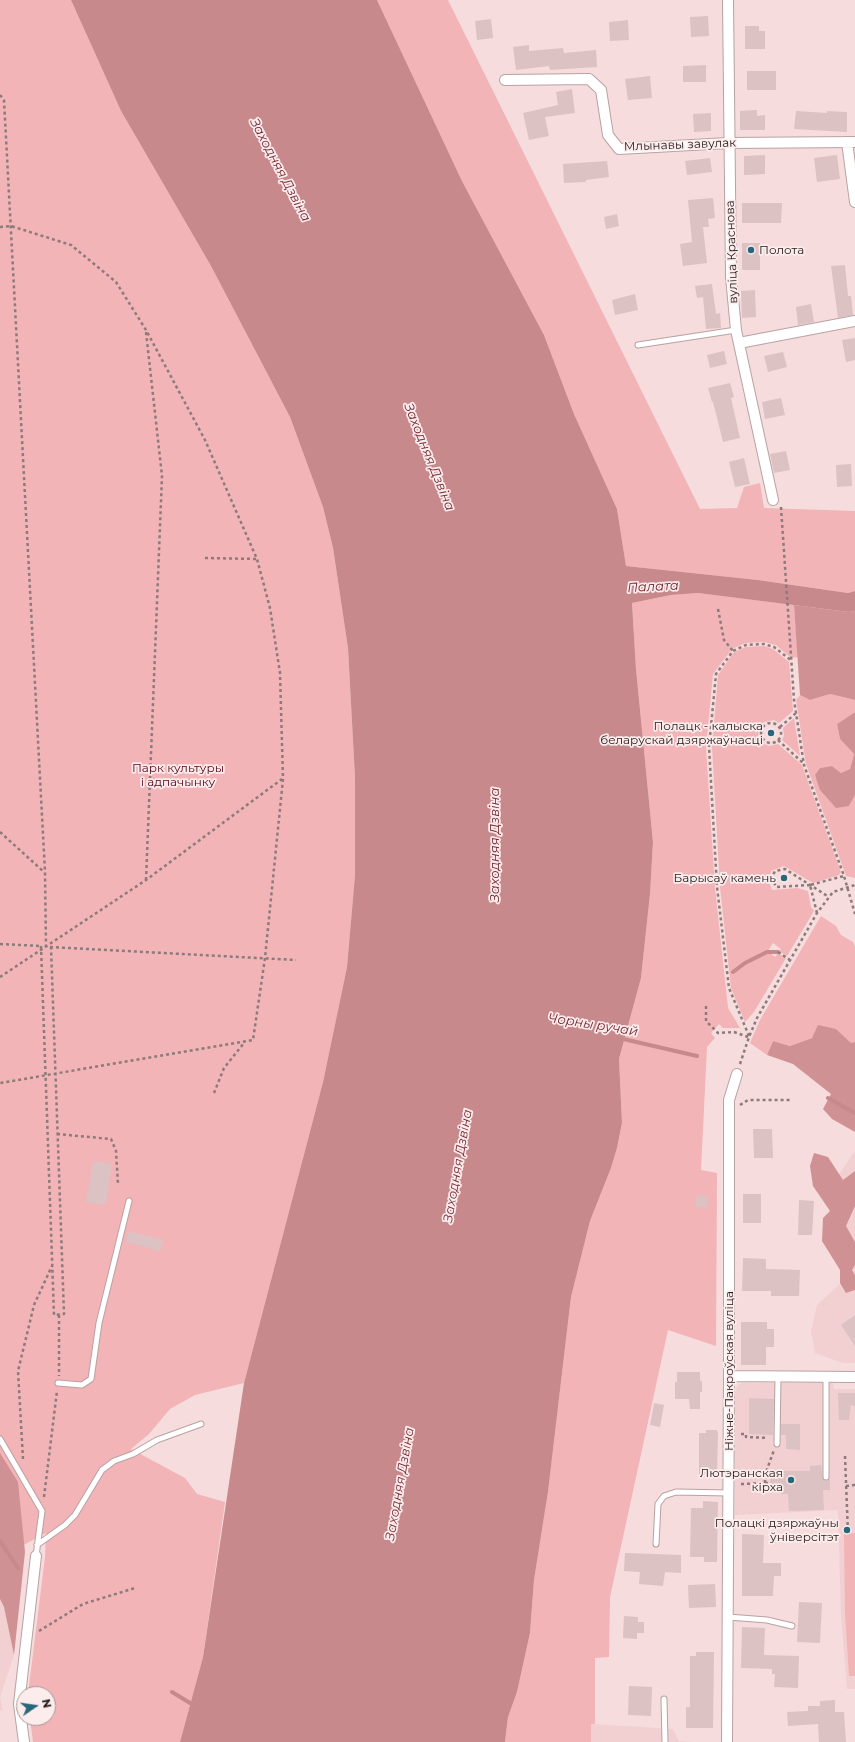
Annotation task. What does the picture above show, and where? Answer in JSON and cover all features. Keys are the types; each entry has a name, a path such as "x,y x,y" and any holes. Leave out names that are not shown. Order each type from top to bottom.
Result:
{"street":[{"name":"вуліца Краснова","path":"728,0 730,277 736,330 777,501"},
{"name":"Млынавы завулак","path":"506,80 589,79 601,90 608,135 620,149 728,143 851,142"},
{"path":"851,142 855,202"},
{"path":"739,343 855,322"},
{"name":"Ніжне-Пакроўская вуліца","path":"727,1742 729,1493 728,1100 737,1074"},
{"path":"729,1376 855,1376"},
{"path":"24,1742 19,1704 36,1556"}],"lane":[{"path":"638,345 736,330"},
{"path":"58,1383 82,1385 90,1379 99,1323 129,1201"},
{"path":"777,1444 778,1376"},
{"path":"826,1376 826,1476"},
{"path":"37,1545 65,1525 75,1515 102,1470 114,1460 134,1454 157,1440 202,1424"},
{"path":"0,1440 42,1511 36,1556"},
{"path":"656,1544 658,1504 664,1496 676,1492 729,1493"},
{"path":"728,1617 767,1620 792,1626"},
{"path":"664,1699 665,1742"}],"path":[{"path":"0,95 4,100 45,872 46,946"},
{"path":"0,227 10,226 71,244 116,282 146,330 205,440 257,559 270,608 280,673 283,779 265,958 253,1040 0,1084"},
{"path":"146,330 162,476 146,880"},
{"path":"777,501 783,531 796,713 804,763 844,876 855,914"},
{"path":"205,558 257,559"},
{"path":"718,609 724,640 733,651"},
{"path":"749,1037 729,988 718,887 709,747 716,674 733,651 746,645 764,644 774,647 792,660"},
{"path":"780,727 796,713"},
{"path":"767,724 776,724 780,727 781,736 778,740 771,743 766,742 761,735 761,730 767,724"},
{"path":"778,740 804,763"},
{"path":"0,977 146,880 283,779"},
{"path":"0,832 45,872"},
{"path":"829,897 810,885 785,869 775,871 772,877 776,887 810,885 844,876"},
{"path":"810,885 817,913"},
{"path":"737,1074 757,1018 817,913 833,892 855,885"},
{"path":"0,944 296,960"},
{"path":"41,946 54,1315 59,1315 64,1314 51,947"},
{"path":"778,952 790,960"},
{"path":"706,1006 706,1021 718,1033 734,1032 749,1037"},
{"path":"214,1093 224,1068 244,1042"},
{"path":"738,1108 742,1103 748,1100 792,1100"},
{"path":"57,1134 111,1139 116,1151 118,1184"},
{"path":"24,1479 18,1371 34,1305 52,1265"},
{"path":"42,1511 60,1373 59,1315"},
{"path":"741,1434 746,1434 746,1437 777,1438"},
{"path":"765,1483 765,1475 777,1444"},
{"path":"845,1456 848,1534"},
{"path":"741,1484 770,1483"},
{"path":"846,1486 855,1485"},
{"path":"27,1638 83,1604 135,1588"}],"shaded area":[{"path":"794,605 849,612 855,611 855,700 830,694 810,700 800,695"},
{"path":"855,712 855,795 849,806 836,808 820,790 815,775 820,768 832,766 841,773 850,769 854,754 840,739 837,724"},
{"path":"818,1025 836,1029 851,1043 855,1042 855,1132 832,1119 823,1109 831,1094 793,1064 767,1055 773,1041 790,1046 812,1038"},
{"path":"855,1151 855,1363 843,1363 815,1353 811,1331 817,1305 842,1282 835,1180"},
{"path":"814,1153 828,1157 843,1180 855,1171 855,1206 846,1226 855,1242 855,1265 852,1270 855,1275 855,1290 846,1293 840,1283 840,1270 822,1241 823,1218 830,1211 813,1186 810,1166"},
{"path":"743,1383 833,1383 834,1389 855,1389 855,1689 847,1689 841,1615 838,1510 735,1515 735,1392 738,1385"},
{"path":"0,1453 18,1482 25,1552 14,1655 4,1607 0,1599"},
{"path":"0,1599 4,1607 14,1655 0,1697"},
{"path":"0,1697 3,1711 0,1710"},
{"path":"591,1724 673,1729 679,1741 691,1742 591,1742"}],"green space":[{"name":"Парк культуры і адпачынку","path":"0,0 71,0 121,111 211,266 290,417 323,507 333,548 348,648 355,778 355,875 347,967 323,1082 244,1383 195,1395 170,1409 149,1434 131,1449 185,1478 197,1494 225,1502 203,1657 180,1742 33,1742 31,1726 56,1726 56,1686 29,1686 45,1557 46,1533 16,1549 0,1523"},
{"path":"377,0 448,0 700,509 737,508 744,487 760,483 764,508 855,511 855,591 848,593 758,580 626,566 617,509 574,414 544,335 462,181"},
{"path":"698,593 794,605 798,657 791,658 776,645 764,642 745,643 732,649 713,674 706,747 715,888 728,1008 740,1028 723,1028 719,1024 711,1033 715,1038 707,1047 701,1170 717,1173 716,1346 668,1330 610,1597 609,1657 595,1658 595,1724 591,1724 591,1742 505,1742 508,1717 517,1692 530,1633 534,1580 548,1492 571,1297 590,1221 611,1168 617,1148 622,1123 619,1059 641,978 650,894 653,842 636,669 632,603 671,595"},
{"path":"764,646 773,649 789,662 793,711 779,723 774,720 764,722 760,726 758,736 764,744 769,746 778,744 802,765 841,872 839,875 813,883 784,866 771,871 769,882 772,890 797,888 808,891 811,907 814,911 787,956 779,951 781,949 773,943 768,951 775,957 778,953 786,958 754,1012 745,1022 731,988 720,887 712,747 718,675 734,652 746,647"},
{"path":"830,694 855,700 855,712 837,724 840,739 854,754 850,769 841,773 832,766 820,768 815,776 849,806 855,795 855,878 846,876 806,764 796,700 800,695 810,700"},
{"path":"794,718 800,756 782,740 784,736 783,728"},
{"path":"821,916 836,926 841,935 853,942 855,947 855,1042 851,1044 836,1029 790,1046 773,1041 767,1055 750,1043 760,1020"},
{"path":"855,1533 855,1676 849,1676 845,1614 844,1534"}],"water":[{"path":"71,0 377,0 462,181 544,335 574,414 617,509 626,566 758,580 848,593 855,591 855,611 849,612 698,593 671,595 632,603 636,669 653,842 650,894 641,978 619,1059 622,1123 617,1148 611,1168 590,1221 571,1297 548,1492 534,1580 530,1633 517,1692 508,1717 505,1742 180,1742 203,1657 244,1383 323,1082 347,967 355,875 355,778 348,648 333,548 323,507 290,417 211,266 121,111"}],"building":[{"path":"708,16 709,36 691,37 690,17"},
{"path":"491,19 493,38 477,40 475,21"},
{"path":"628,20 629,40 610,41 609,22"},
{"path":"745,26 759,26 759,31 765,31 765,49 745,49"},
{"path":"529,45 529,51 563,48 564,53 596,50 597,67 550,70 549,66 516,70 513,47"},
{"path":"706,65 706,82 683,82 683,66"},
{"path":"747,71 776,71 776,90 747,90"},
{"path":"650,76 652,98 628,100 625,79"},
{"path":"572,89 575,113 545,117 549,136 529,140 523,113 558,105 556,92"},
{"path":"757,110 757,116 765,115 765,130 740,130 740,111"},
{"path":"796,111 827,113 827,111 847,112 847,132 794,129"},
{"path":"711,113 711,131 694,132 693,114"},
{"path":"765,155 765,174 744,175 744,156"},
{"path":"837,155 840,179 817,182 814,158"},
{"path":"710,158 712,172 687,175 685,161"},
{"path":"607,161 609,177 586,180 586,182 564,183 563,164"},
{"path":"713,198 715,218 708,219 709,227 703,227 707,263 683,266 680,244 692,242 688,200"},
{"path":"742,203 782,203 781,223 742,223"},
{"path":"617,214 619,226 606,229 604,217"},
{"name":"Полота","path":"742,243 760,243 760,270 742,270"},
{"path":"845,265 848,296 851,296 853,315 838,318 831,266"},
{"path":"712,284 716,314 720,313 721,328 706,329 703,297 697,298 695,286"},
{"path":"755,290 756,317 742,318 741,291"},
{"path":"635,294 638,310 615,315 612,300"},
{"path":"811,304 814,322 798,325 796,307"},
{"path":"855,338 855,360 846,362 842,340"},
{"path":"724,351 727,364 710,368 707,355"},
{"path":"783,352 787,367 768,372 764,356"},
{"path":"730,383 734,397 731,398 740,438 723,442 708,388"},
{"path":"781,398 785,415 765,419 762,402"},
{"path":"786,451 790,470 774,473 770,454"},
{"path":"744,458 750,484 735,487 729,462"},
{"path":"851,464 852,486 837,487 836,465"},
{"path":"753,1129 772,1129 773,1158 754,1158"},
{"path":"93,1161 112,1164 106,1205 86,1202"},
{"path":"743,1194 761,1194 761,1223 743,1223"},
{"path":"697,1195 708,1196 707,1208 695,1207"},
{"path":"799,1200 814,1201 812,1235 798,1235"},
{"path":"129,1231 163,1240 160,1251 126,1242"},
{"path":"743,1258 766,1259 766,1269 800,1270 799,1296 771,1296 771,1291 742,1291"},
{"path":"855,1315 855,1346 841,1325"},
{"path":"741,1322 767,1322 767,1329 774,1329 774,1347 766,1347 766,1365 741,1365"},
{"path":"677,1372 700,1372 702,1392 700,1392 700,1409 690,1409 689,1399 675,1399 675,1382 677,1382"},
{"path":"838,1393 855,1393 855,1406 851,1405 849,1420 839,1420"},
{"path":"749,1398 774,1399 773,1435 749,1434"},
{"path":"654,1403 664,1405 660,1427 650,1425"},
{"path":"781,1424 800,1424 800,1450 786,1449 786,1435 781,1435"},
{"path":"706,1430 717,1430 718,1434 717,1474 699,1474 699,1433 706,1433"},
{"path":"821,1465 823,1479 826,1481 830,1479 830,1490 823,1490 824,1510 789,1511 788,1494 781,1494 781,1488 770,1488 770,1477 781,1477 781,1471 810,1471 810,1466"},
{"path":"703,1501 718,1502 717,1562 704,1562 704,1557 690,1557 691,1508 703,1508"},
{"path":"742,1534 764,1535 763,1563 781,1563 781,1576 774,1576 773,1596 742,1596"},
{"path":"625,1553 681,1555 681,1573 665,1572 663,1586 639,1584 640,1572 624,1571"},
{"path":"715,1584 716,1607 689,1608 688,1585"},
{"path":"799,1602 822,1603 820,1643 797,1642"},
{"path":"624,1616 638,1617 638,1622 644,1622 644,1633 637,1633 637,1639 623,1638"},
{"path":"742,1627 765,1628 764,1655 799,1656 798,1688 774,1687 775,1674 772,1674 772,1669 741,1668"},
{"path":"696,1652 714,1652 713,1728 686,1728 686,1707 690,1707 690,1656 696,1656"},
{"path":"629,1686 652,1687 651,1716 628,1715"},
{"path":"835,1700 835,1712 844,1712 846,1742 819,1742 818,1724 788,1726 787,1712 808,1711 808,1706 820,1706 820,1701"}],"waterway":[{"path":"733,972 745,963 767,952 778,952"},
{"name":"Чорны ручай","path":"619,1038 697,1056"},
{"name":"Чорны ручай","path":"828,1098 855,1113"},
{"path":"0,1541 18,1568"},
{"path":"172,1692 190,1703 194,1703"}],"place":[{"name":"Полота","path":"751,250"},
{"name":"Полацк - калыска беларускай дзяржаўнасці","path":"771,733"},
{"name":"Барысаў камень","path":"784,878"},
{"name":"Лютэранская кірха","path":"791,1480"},
{"name":"Полацкі дзяржаўны ўніверсітэт","path":"847,1530"}],"water label":[{"name":"Заходняя Дзвіна","path":"280,170"},
{"name":"Заходняя Дзвіна","path":"429,457"},
{"name":"Палата","path":"653,587"},
{"name":"Заходняя Дзвіна","path":"495,845"},
{"name":"Заходняя Дзвіна","path":"458,1166"},
{"name":"Заходняя Дзвіна","path":"400,1484"}]}
